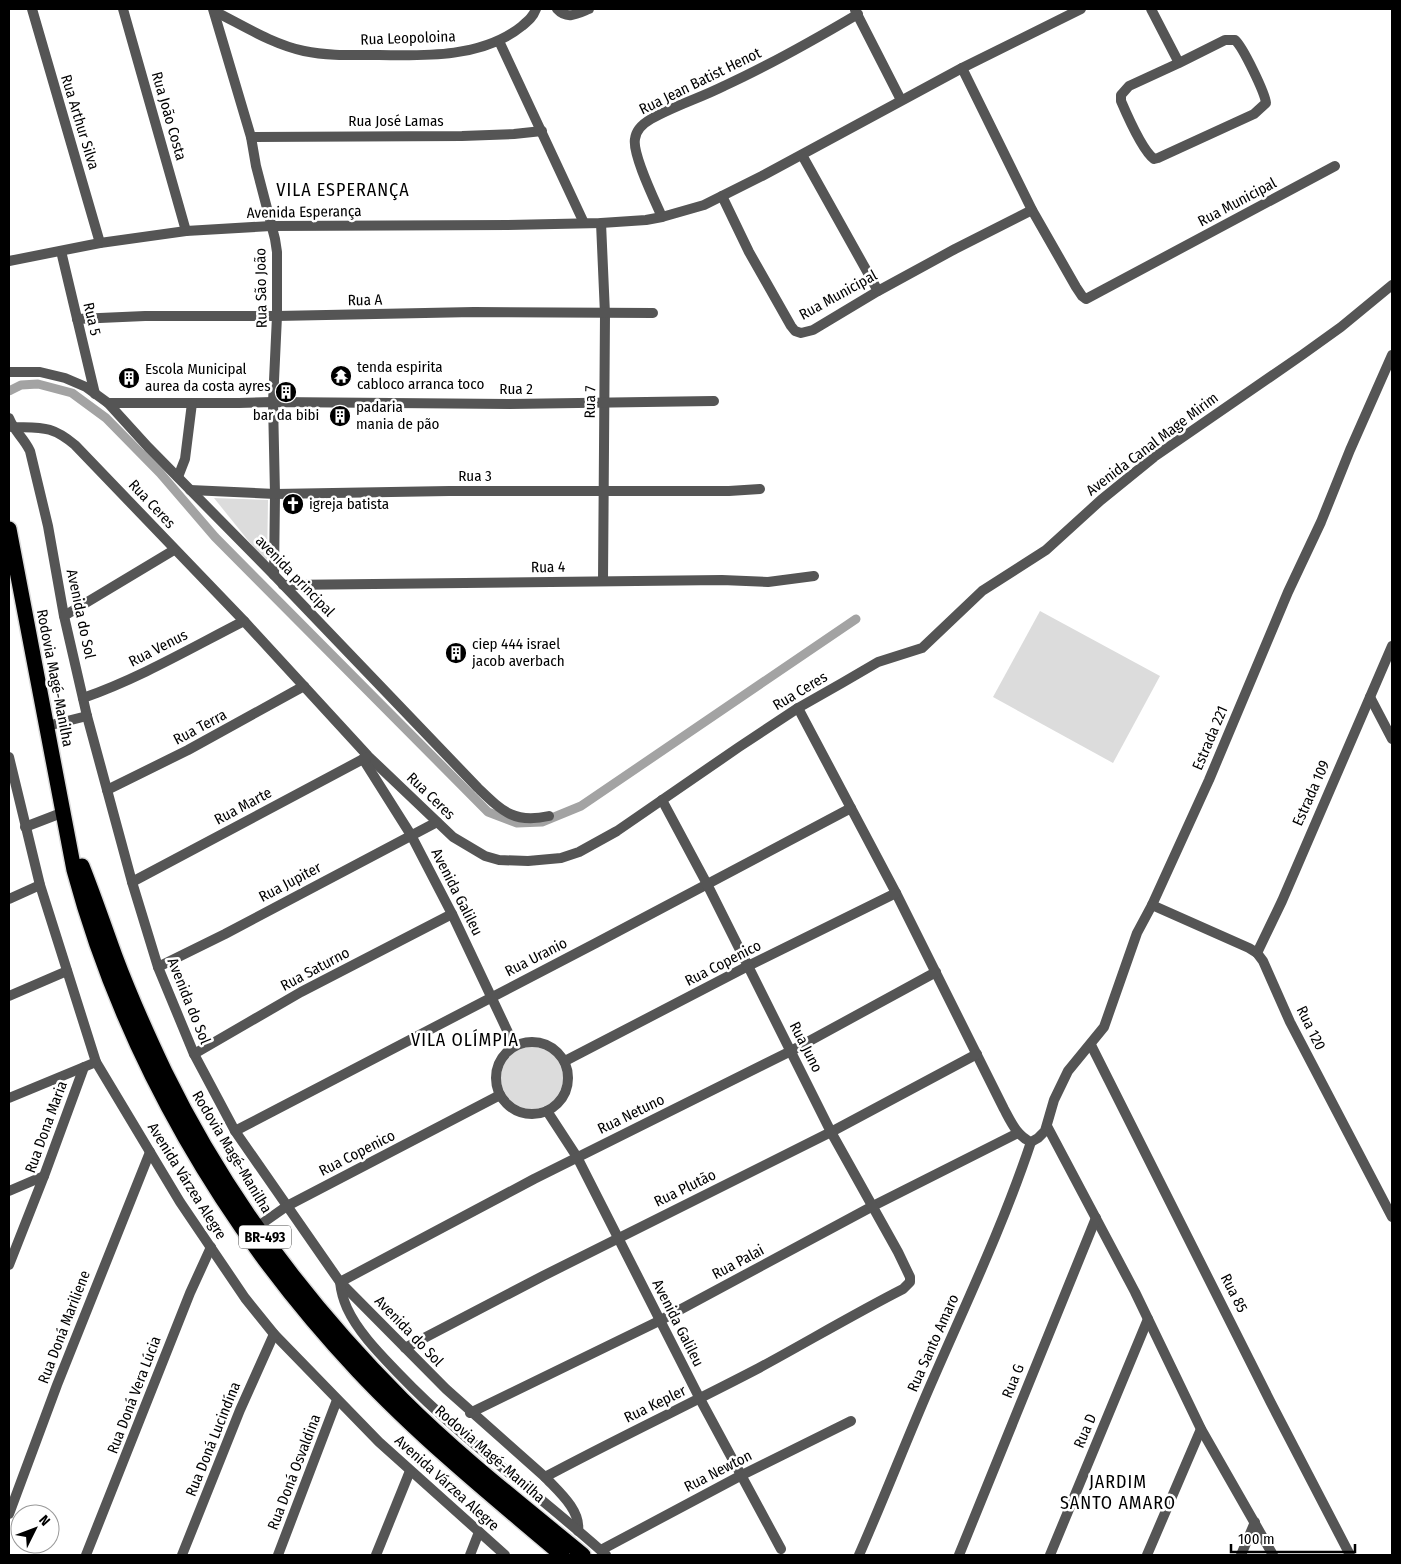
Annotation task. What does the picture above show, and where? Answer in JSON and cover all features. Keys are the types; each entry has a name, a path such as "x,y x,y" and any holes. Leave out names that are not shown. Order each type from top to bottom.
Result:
{"highway":[{"name":"Rodovia Magé-Manilha","path":"9,530 74,870 84,906 104,962 132,1030 155,1080 184,1134 247,1234 287,1289 330,1341 395,1409 562,1555"},
{"name":"Rodovia Magé-Manilha","path":"68,833 131,998 166,1074 220,1171 257,1227 297,1280 367,1364 403,1400 490,1479 583,1555"}],"street":[{"name":"Rua Arthur Silva","path":"32,9 100,243"},
{"name":"Rua João Costa","path":"123,9 186,231"},
{"name":"Rua Leopoloina","path":"214,10 276,43 303,51 326,55 395,56 448,54 500,41 528,21 536,9"},
{"path":"557,9 563,14 569,15 590,9"},
{"path":"662,217 704,205 802,155 962,68 1081,9"},
{"path":"1151,9 1178,62"},
{"name":"Rua São João","path":"214,10 251,138 277,252 277,316 273,402 274,575"},
{"path":"856,11 901,100"},
{"name":"Rua Jean Batist Henot","path":"662,217 635,146 634,140 640,128 652,119 781,58 856,11"},
{"path":"1224,40 1235,40 1244,53 1264,94 1266,103 1254,114 1156,159 1150,155 1133,127 1121,101 1121,95 1129,86 1178,62 1224,40"},
{"path":"500,41 584,223"},
{"name":"Rua Municipal","path":"962,68 1032,210 1076,287 1086,299 1335,166"},
{"name":"Rua José Lamas","path":"251,138 490,135 542,131"},
{"path":"802,155 878,291"},
{"name":"Rua Municipal","path":"722,196 754,261 784,314 795,331 801,333 813,330 878,291 1032,210"},
{"name":"Avenida Esperança","path":"9,261 100,243 186,231 271,226 601,223 662,217"},
{"name":"Rua 7","path":"601,223 605,314 603,581"},
{"name":"Rua 5","path":"61,251 96,394"},
{"name":"Avenida Canal Mage Mirim","path":"913,651 927,645 982,591 1046,550 1101,500 1154,457 1341,327 1392,285"},
{"name":"Rua A","path":"77,319 145,316 277,316 474,312 653,313"},
{"name":"Estrada 221","path":"1046,1126 1064,1077 1104,1027 1137,933 1152,905 1209,780 1288,592 1321,522 1392,355"},
{"name":"avenida principal","path":"9,372 53,374 76,382 108,403 274,575 370,678 500,809 508,814 526,819 549,816"},
{"name":"Rua 2","path":"108,403 500,404 714,401"},
{"path":"178,477 185,459 192,404"},
{"name":"Rua Ceres","path":"11,423 60,433 74,445 244,621 366,757 453,837 485,856 499,860 536,861 561,858 579,852 624,826 798,708 878,662 913,651"},
{"name":"Avenida do Sol","path":"11,423 25,440 30,451 48,526 64,616 87,716 132,882 158,967 194,1054 235,1131 340,1282 470,1412 545,1477"},
{"name":"Rua 3","path":"190,490 275,494 449,491 729,491 760,489"},
{"path":"64,616 174,550"},
{"name":"Rua 4","path":"283,585 722,580 768,582 814,576"},
{"name":"Rua Venus","path":"83,698 118,685 244,621"},
{"name":"Estrada 109","path":"1257,953 1282,901 1392,646"},
{"name":"Rua Terra","path":"107,790 188,750 304,686"},
{"path":"1370,697 1392,739"},
{"path":"798,708 896,893 1018,1133 1031,1142 1042,1134 1046,1126"},
{"path":"47,726 87,716"},
{"name":"Avenida Várzea Alegre","path":"9,757 13,795 25,827 40,885 96,1062 180,1202 245,1298 274,1334 337,1400 410,1471 505,1555"},
{"name":"Avenida Galileu","path":"366,757 411,835 452,914 514,1045"},
{"name":"Rua Marte","path":"132,882 366,757"},
{"name":"Rua Juno","path":"662,800 707,884 832,1132 910,1277 910,1282 907,1286 888,1297"},
{"name":"Rua Uranio","path":"235,1131 661,910 851,808"},
{"path":"25,827 64,812"},
{"name":"Rua Jupiter","path":"158,967 225,934 437,822"},
{"path":"9,899 40,885"},
{"name":"Rua Copenico","path":"565,1061 748,966 896,893"},
{"path":"1152,905 1257,953"},
{"name":"Rua Saturno","path":"194,1054 302,992 452,914"},
{"name":"Rua 120","path":"1257,953 1264,961 1290,1022 1392,1217"},
{"path":"9,996 66,971"},
{"name":"Rua Netuno","path":"340,1282 577,1157 621,1137 791,1051 936,972"},
{"path":"526,1041 540,1042 560,1054 565,1061 568,1070 568,1087 560,1102 547,1111 538,1114 521,1112 506,1103 500,1095 496,1082 497,1068 503,1055 514,1045 526,1041"},
{"name":"Rua 85","path":"1091,1045 1271,1403 1350,1555"},
{"name":"Rua Plutão","path":"405,1348 618,1238 832,1132 977,1054"},
{"name":"Rua Dona Maria","path":"9,1265 84,1067 96,1062"},
{"path":"9,1098 84,1067"},
{"name":"Rua Copenico","path":"257,1227 287,1206 500,1095"},
{"name":"Avenida Galileu","path":"547,1111 577,1157 740,1476 781,1549"},
{"path":"1046,1126 1148,1318 1201,1429 1274,1555"},
{"name":"Rua Palai","path":"470,1412 660,1321 873,1206 1018,1133"},
{"name":"Rua Santo Amaro","path":"859,1555 933,1378 962,1316 1004,1216 1031,1142"},
{"name":"Rua Doná Mariliene","path":"9,1514 57,1385 150,1152"},
{"path":"9,1191 44,1176"},
{"name":"Rua G","path":"959,1555 1096,1218"},
{"name":"Rua Doná Vera Lúcia","path":"86,1555 190,1293 211,1247"},
{"path":"340,1282 342,1296 352,1317 368,1340 403,1378 471,1442 604,1553"},
{"name":"Rua Kepler","path":"545,1477 604,1445 700,1398 888,1297"},
{"name":"Rua D","path":"1050,1555 1148,1318"},
{"name":"Rua Doná Lucindína","path":"182,1555 240,1410 274,1334"},
{"name":"Rua Doná Osvaldina","path":"278,1555 337,1400"},
{"name":"Rua Newton","path":"604,1553 740,1476 851,1421"},
{"path":"1147,1555 1201,1429"},
{"path":"376,1555 410,1471"},
{"path":"545,1477 574,1512 578,1523 578,1531"},
{"path":"1241,1555 1254,1522"},
{"path":"470,1555 479,1532"}],"shaded area":[{"path":"214,498 268,500 267,564"},
{"path":"1040,611 1160,676 1113,763 993,697"},
{"path":"526,1047 538,1047 554,1056 561,1066 563,1078 561,1090 554,1100 538,1109 526,1109 515,1104 506,1095 501,1084 501,1072 506,1061 515,1052"}],"waterway":[{"path":"9,391 21,385 38,384 72,393 106,418 160,473 215,537 488,812 517,823 542,822 581,806 856,619"}],"place":[{"name":"tenda espirita cabloco arranca toco","path":"341,376"},
{"name":"Escola Municipal aurea da costa ayres","path":"129,378"},
{"name":"bar da bibi","path":"286,392"},
{"name":"padaria mania de pão","path":"340,416"},
{"name":"igreja batista","path":"293,504"},
{"name":"ciep 444 israel jacob averbach","path":"456,653"}],"district":[{"name":"VILA ESPERANÇA","path":"343,190"},
{"name":"VILA OLÍMPIA","path":"465,1040"},
{"name":"JARDIM SANTO AMARO","path":"1118,1492"}]}
